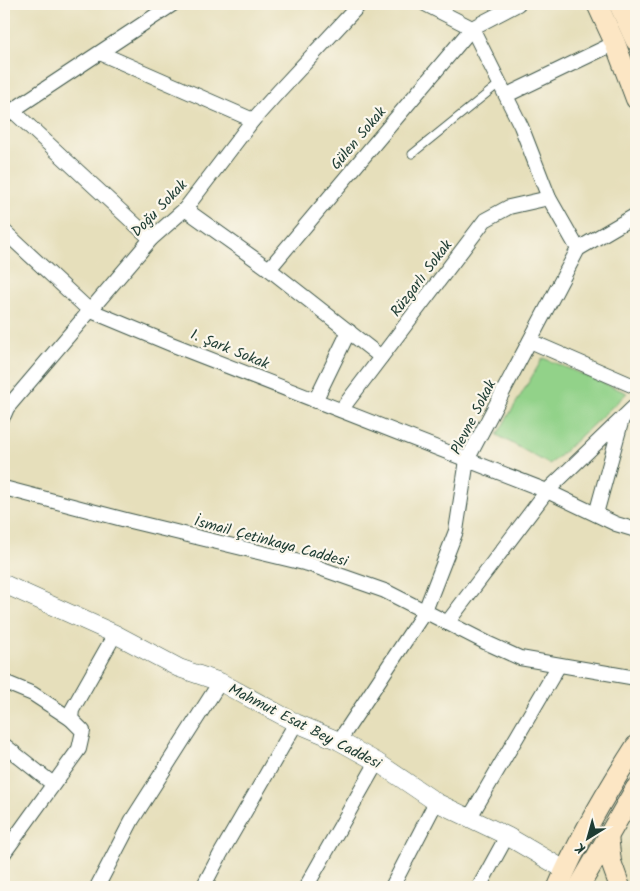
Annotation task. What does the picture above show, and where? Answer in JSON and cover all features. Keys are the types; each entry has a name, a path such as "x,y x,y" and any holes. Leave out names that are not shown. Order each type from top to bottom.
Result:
{"main road":[{"path":"597,4 615,43 636,99"},
{"path":"619,4 636,42"},
{"path":"561,879 614,779 636,746"},
{"path":"586,885 608,836 636,788"},
{"path":"608,836 611,862 620,887"},
{"name":"Mahmut Esat Bey Caddesi","path":"561,879 586,885"}],"street":[{"path":"151,239 8,114 173,4"},
{"name":"Doğu Sokak","path":"4,415 17,396 151,239 185,209 254,120 360,4"},
{"path":"425,4 472,28 522,126 549,198 578,248 636,216"},
{"path":"472,28 518,4"},
{"name":"Gülen Sokak","path":"269,269 472,28"},
{"path":"503,89 615,43"},
{"path":"100,53 254,120"},
{"name":"Rüzgarlı Sokak","path":"341,410 485,220 509,207 549,198"},
{"path":"185,209 269,269 381,358"},
{"name":"1. Şark Sokak","path":"4,231 90,310 547,492 616,524 636,530"},
{"name":"Plevne Sokak","path":"339,741 425,611 456,531 467,460 578,248"},
{"path":"315,401 349,331"},
{"path":"530,340 636,387"},
{"path":"4,390 17,396"},
{"path":"447,623 547,492 636,405"},
{"path":"596,514 622,418"},
{"name":"İsmail Çetinkaya Caddesi","path":"4,488 308,564 385,591 487,644 520,658 636,678"},
{"name":"Mahmut Esat Bey Caddesi","path":"4,584 115,634 179,668 220,682 296,724 339,741 377,762 436,802 507,836 561,879"},
{"path":"71,719 72,710 115,634"},
{"path":"470,817 559,665"},
{"path":"4,682 33,694 71,719 83,731 79,750 4,853"},
{"path":"97,887 132,820 220,682"},
{"path":"203,887 296,724"},
{"path":"4,745 53,784"},
{"path":"306,887 377,762"},
{"path":"392,887 436,802"},
{"path":"479,887 507,836"}],"lane":[{"path":"412,154 503,89"}],"green space":[{"path":"543,358 627,393 549,464 497,435"}]}
